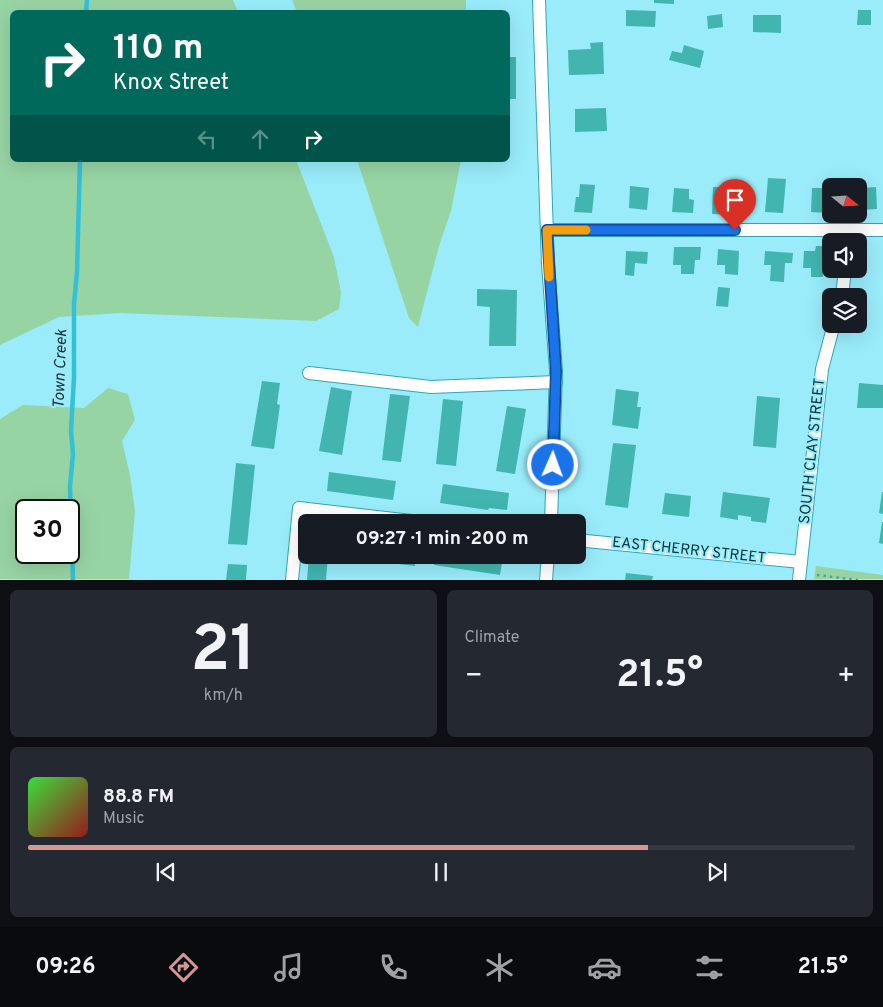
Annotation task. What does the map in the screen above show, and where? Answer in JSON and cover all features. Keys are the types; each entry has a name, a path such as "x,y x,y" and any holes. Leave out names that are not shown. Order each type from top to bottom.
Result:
{"street":[{"path":"539,0 547,230 556,382 551,514"},
{"path":"547,230 822,235"},
{"path":"861,233 883,230"},
{"name":"SOUTH CLAY STREET","path":"799,580 822,369 832,333"},
{"path":"309,373 431,387 556,382"},
{"path":"298,514 299,508 351,514"},
{"path":"292,580 298,518"},
{"name":"EAST CHERRY STREET","path":"586,541 801,562"},
{"path":"546,580 547,564"}],"path":[{"path":"816,575 858,580"}],"green space":[{"path":"0,0 233,0 237,10 10,10 10,162 297,162 334,257 341,292 339,309 316,321 120,313 59,317 0,345"},
{"path":"292,0 466,0 466,10 296,10"},
{"path":"358,162 461,162 451,211 439,246 418,327 409,318"},
{"path":"108,388 128,394 135,420 122,441 130,475 135,511 129,579 0,579 0,419 23,405 84,408"},
{"path":"816,566 883,575 883,579 814,579"}],"building":[{"path":"654,0 674,0 674,4 654,3"},
{"path":"626,10 656,11 655,27 626,26"},
{"path":"858,10 871,10 871,25 857,25"},
{"path":"722,14 723,27 708,29 707,16"},
{"path":"753,15 781,15 781,33 753,32"},
{"path":"603,42 604,74 569,75 568,50 591,49 590,43"},
{"path":"684,45 704,51 700,68 669,60 672,51 682,53"},
{"path":"510,57 516,57 516,99 510,99"},
{"path":"606,108 607,131 575,132 575,109"},
{"path":"768,178 786,179 783,213 765,212"},
{"path":"580,184 595,185 592,213 574,212 576,197 579,197"},
{"path":"630,186 649,188 647,210 629,208"},
{"path":"713,187 737,187 736,215 712,214"},
{"path":"868,187 876,187 877,209 868,210"},
{"path":"674,188 689,189 689,199 694,200 693,213 672,212"},
{"path":"812,188 822,188 822,213 811,212"},
{"path":"816,246 822,246 822,277 811,277 811,268 803,268 804,251 815,251"},
{"path":"674,247 701,247 700,260 695,260 694,274 681,274 681,265 673,265"},
{"path":"718,249 739,251 738,275 725,274 725,265 717,265"},
{"path":"626,251 648,252 647,264 635,263 634,276 625,275"},
{"path":"765,251 793,253 792,263 785,263 784,282 770,281 771,265 764,265"},
{"path":"718,287 730,288 728,307 716,306"},
{"path":"477,289 517,290 516,346 489,346 490,307 477,306"},
{"path":"262,381 280,383 277,404 280,405 274,449 251,446"},
{"path":"859,383 883,385 883,408 857,408"},
{"path":"331,387 352,391 342,455 319,451"},
{"path":"616,389 639,392 637,407 641,407 638,429 612,425"},
{"path":"390,394 410,396 401,462 382,460"},
{"path":"757,396 780,398 776,448 753,446"},
{"path":"443,399 463,401 456,466 436,464"},
{"path":"507,406 526,409 515,474 496,471"},
{"path":"613,443 636,445 628,508 605,505"},
{"path":"236,463 255,465 247,545 228,544"},
{"path":"329,472 396,481 393,500 327,491"},
{"path":"443,484 509,493 507,510 489,508 488,510 440,503"},
{"path":"723,492 770,498 766,523 751,521 751,517 738,515 738,520 720,517"},
{"path":"883,492 883,514 879,513"},
{"path":"665,493 691,496 689,517 662,514"},
{"path":"883,522 883,544 879,543"},
{"path":"228,564 247,565 246,580 226,580"},
{"path":"308,564 327,564 326,580 307,580"},
{"path":"398,564 415,564 415,566"},
{"path":"434,564 502,564 500,575"},
{"path":"626,573 653,576 652,580 625,580"}],"waterway":[{"name":"Town Creek","path":"86,10 87,0"},
{"name":"Town Creek","path":"73,580 70,486 73,454 71,431 74,377 74,304 77,272 80,162"}],"slow traffic":[{"path":"549,277 547,230 586,230"}],"route":[{"path":"553,465 556,371 547,230 735,230"}]}
